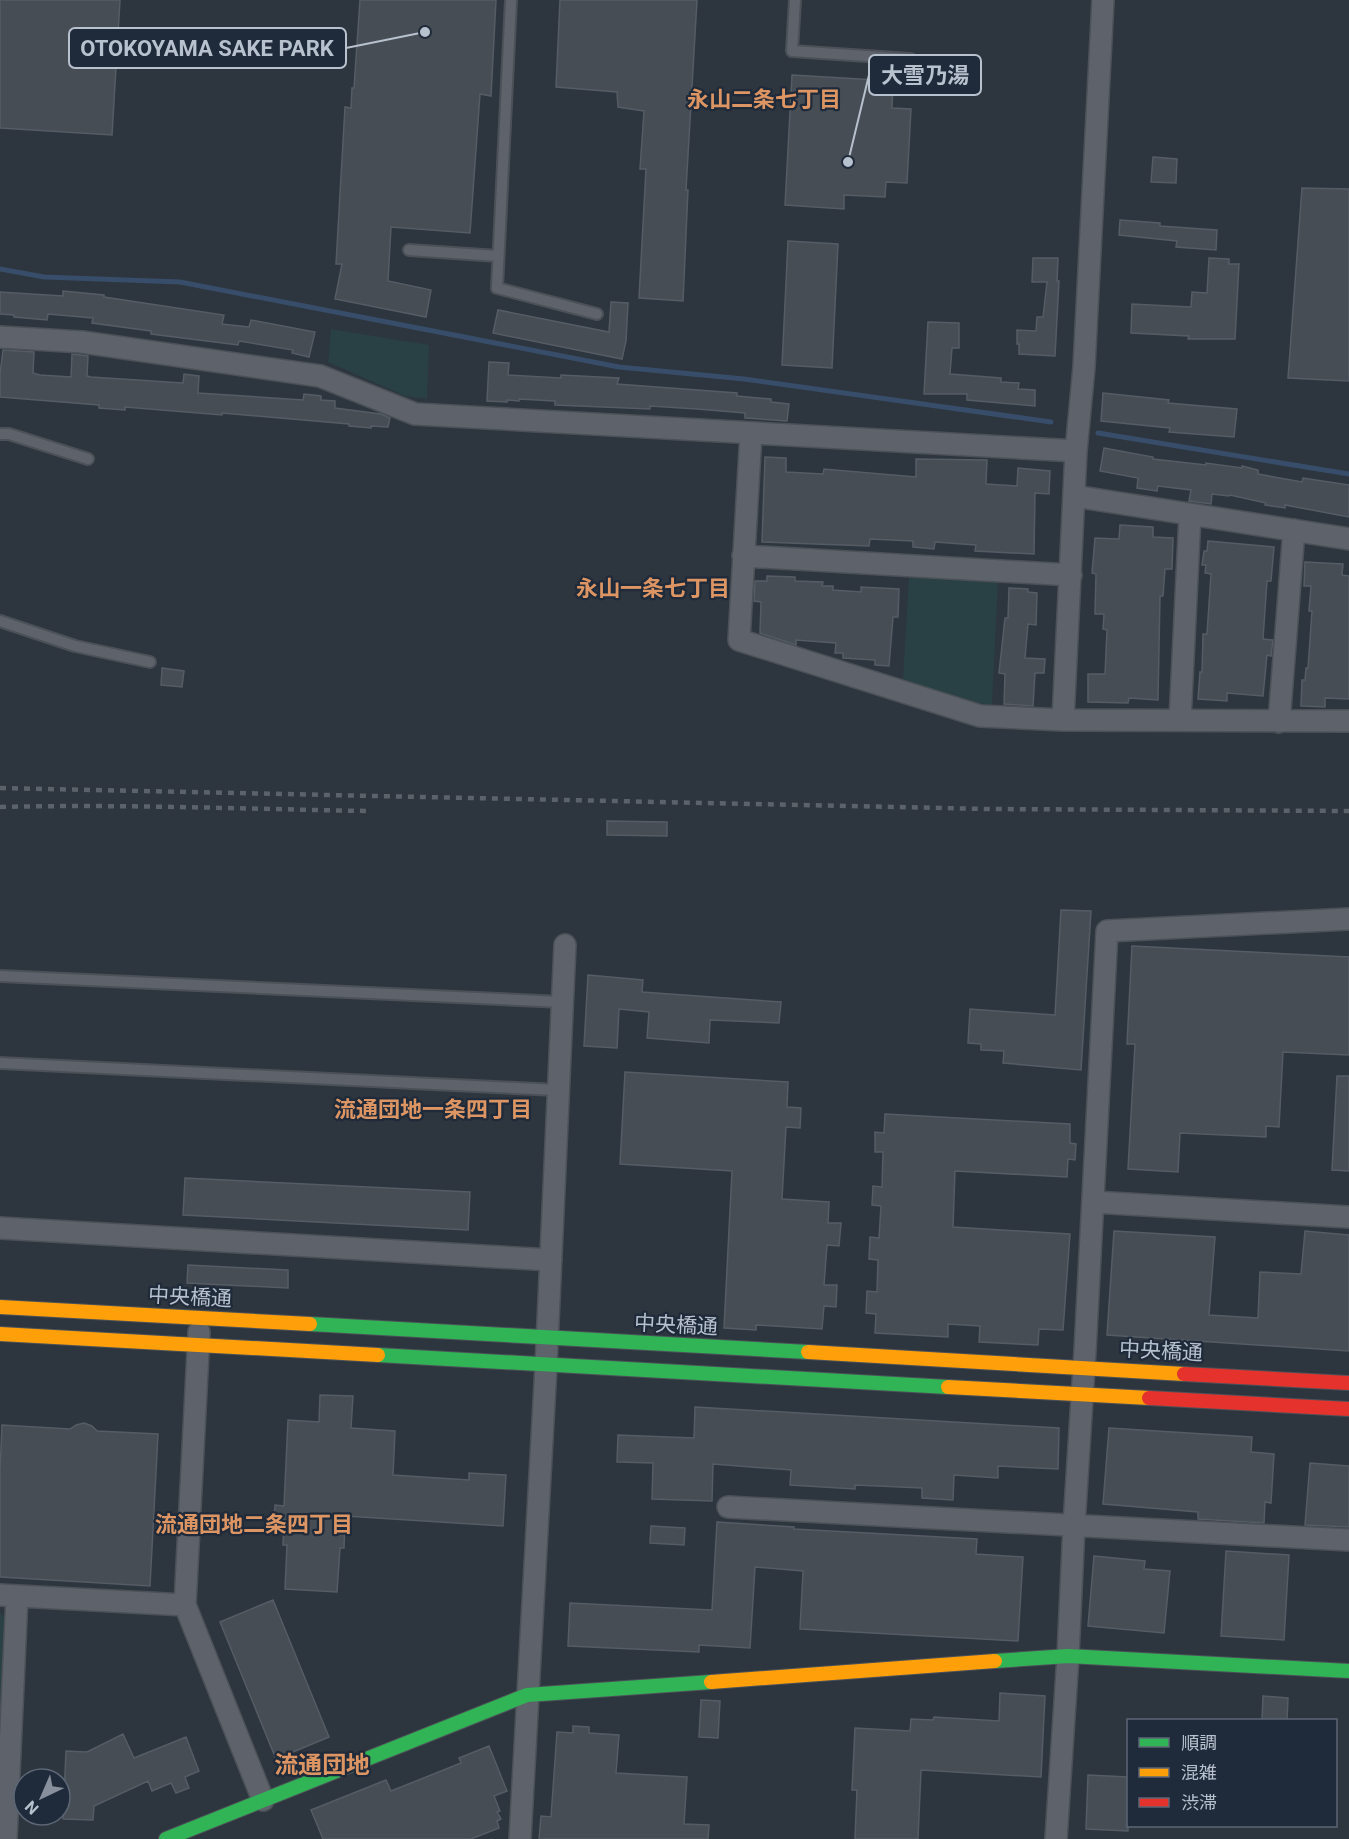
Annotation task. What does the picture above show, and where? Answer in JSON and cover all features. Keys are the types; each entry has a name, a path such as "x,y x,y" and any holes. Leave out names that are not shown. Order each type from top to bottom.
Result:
{"main road":[{"name":"中央橋通","path":"0,1307 1349,1383"},
{"path":"0,1334 1349,1409"},
{"path":"166,1839 527,1695 1068,1656 1349,1671"}],"street":[{"path":"1063,720 1076,452 1084,367 1103,0"},
{"path":"0,337 82,342 320,376 416,414 1076,452"},
{"path":"751,433 739,640 980,716 1063,720 1349,722"},
{"path":"1074,496 1349,539"},
{"path":"1180,720 1190,514"},
{"path":"1279,722 1294,530"},
{"path":"743,556 1071,575"},
{"path":"1056,1839 1107,931 1349,919"},
{"path":"520,1839 546,1365 565,945"},
{"path":"1093,1202 1349,1217"},
{"path":"0,1228 551,1260"},
{"path":"201,1319 185,1605 263,1800"},
{"path":"728,1507 1349,1540"},
{"path":"6,1839 5,1759 9,1595 185,1605"}],"lane":[{"path":"511,0 497,288 597,314"},
{"path":"795,0 792,51 911,59"},
{"path":"409,250 498,256"},
{"path":"0,434 9,434 88,459"},
{"path":"0,621 75,646 150,662"},
{"path":"0,976 562,1002"},
{"path":"0,1063 557,1090"}],"green space":[{"path":"331,329 429,345 427,399 405,396 328,362"},
{"path":"909,576 998,582 992,705 973,702 903,679"},
{"path":"0,1613 7,1620 0,1737"}],"building":[{"path":"0,0 120,0 112,135 0,128"},
{"path":"360,0 496,0 491,96 480,94 470,233 391,227 388,281 431,290 426,317 335,299 342,264 336,264 345,107 351,108 352,88 354,88"},
{"path":"560,0 697,0 686,190 688,190 683,301 639,298 646,169 640,169 644,111 618,107 617,92 556,87"},
{"path":"792,75 893,81 892,108 911,109 907,183 886,182 885,197 844,195 844,209 785,205"},
{"path":"1153,157 1177,159 1176,183 1151,182"},
{"path":"1302,188 1349,189 1349,381 1288,378"},
{"path":"1120,220 1160,223 1160,226 1217,230 1216,250 1176,247 1177,241 1119,235"},
{"path":"788,241 838,244 832,368 782,365"},
{"path":"1033,258 1058,258 1055,356 1019,354 1017,330 1036,331 1037,317 1043,317 1047,282 1032,282"},
{"path":"1209,258 1229,259 1229,264 1239,264 1235,339 1188,339 1189,336 1131,333 1132,304 1191,307 1192,292 1207,293"},
{"path":"63,291 104,295 104,297 224,315 222,324 249,327 251,320 315,332 309,357 292,353 293,350 239,341 238,345 151,334 151,331 92,323 93,318 48,314 47,320 0,314 0,292 63,296"},
{"path":"611,302 628,303 626,341 622,359 493,333 498,310 609,332"},
{"path":"928,322 959,323 959,348 952,348 950,374 1001,378 1001,382 1019,383 1018,389 1035,390 1035,406 967,400 967,394 924,394"},
{"path":"3,350 34,352 33,373 40,375 71,377 72,354 88,356 87,376 91,377 183,383 184,374 199,376 198,393 303,400 304,394 321,396 321,400 335,401 335,408 381,414 390,418 388,427 371,426 371,428 222,413 222,415 125,407 125,410 99,408 99,405 0,397"},
{"path":"489,362 509,363 508,375 619,378 617,384 737,393 737,396 771,399 771,402 789,404 787,421 745,418 745,413 697,409 555,405 555,401 519,399 519,401 507,400 507,402 487,401"},
{"path":"1103,393 1169,400 1168,403 1237,409 1234,437 1169,432 1170,428 1101,421"},
{"path":"1104,448 1153,457 1153,459 1242,468 1242,466 1258,470 1258,474 1302,482 1303,478 1349,485 1349,517 1285,505 1285,508 1265,505 1266,503 1230,495 1212,494 1211,504 1189,501 1191,490 1158,486 1157,491 1137,488 1138,478 1100,471"},
{"path":"765,457 786,458 786,472 823,474 824,469 916,477 916,459 987,460 986,484 1017,486 1018,468 1050,471 1049,494 1035,493 1034,554 975,551 976,545 935,542 934,549 913,547 913,541 870,539 869,546 762,542"},
{"path":"1120,525 1153,527 1153,537 1173,538 1172,569 1165,569 1163,596 1160,596 1158,700 1129,698 1128,703 1088,702 1088,674 1105,674 1107,630 1103,629 1104,614 1095,614 1096,574 1092,573 1095,538 1119,539"},
{"path":"1208,541 1274,547 1271,581 1267,581 1263,639 1273,640 1271,656 1267,655 1263,696 1227,693 1227,701 1198,699 1200,672 1202,672 1203,634 1207,634 1211,574 1205,573 1206,565 1202,565"},
{"path":"1305,562 1343,564 1342,575 1349,576 1349,699 1325,698 1325,707 1301,706 1302,680 1305,680 1306,668 1308,668 1312,611 1309,611 1311,586 1304,586"},
{"path":"767,576 795,577 795,581 823,582 822,586 833,586 833,590 861,592 861,587 899,589 898,617 893,617 889,666 875,665 875,660 843,658 843,653 835,653 836,643 796,640 796,645 760,633 761,602 754,601 755,581 767,581"},
{"path":"1009,588 1028,589 1028,592 1037,593 1036,625 1028,624 1025,658 1045,659 1044,673 1035,673 1033,706 1004,704 1005,674 999,673 1005,618 1008,618"},
{"path":"162,668 184,671 182,687 161,685"},
{"path":"607,821 667,822 667,836 607,835"},
{"path":"1061,910 1091,911 1081,1070 1003,1063 1004,1051 981,1050 981,1044 968,1043 970,1009 1055,1015"},
{"path":"1132,946 1349,957 1349,1055 1283,1052 1279,1127 1266,1126 1266,1137 1180,1133 1178,1172 1128,1169 1135,1044 1127,1044"},
{"path":"588,975 643,980 642,992 781,1002 779,1023 710,1020 709,1043 647,1038 649,1012 619,1009 617,1048 584,1046"},
{"path":"625,1072 788,1082 787,1107 801,1108 800,1128 786,1127 782,1199 829,1202 828,1223 841,1223 839,1246 827,1245 824,1285 837,1285 836,1307 824,1306 822,1329 756,1325 756,1330 724,1328 732,1171 620,1164"},
{"path":"1337,1076 1349,1076 1349,1171 1332,1170"},
{"path":"885,1114 1070,1124 1070,1143 1076,1144 1075,1160 1068,1159 1067,1177 955,1171 953,1227 1070,1234 1063,1330 1039,1329 1038,1345 979,1342 980,1326 948,1324 948,1337 875,1333 876,1314 866,1313 867,1291 877,1292 878,1260 869,1259 870,1237 879,1238 881,1206 872,1205 873,1186 882,1187 883,1152 875,1152 875,1132 884,1133"},
{"path":"185,1178 470,1192 468,1230 183,1215"},
{"path":"1114,1231 1215,1237 1209,1315 1258,1318 1260,1272 1301,1274 1305,1231 1349,1235 1349,1351 1107,1335"},
{"path":"188,1265 288,1270 288,1288 187,1283"},
{"path":"320,1395 353,1396 351,1428 395,1431 393,1475 469,1480 469,1473 506,1475 503,1526 345,1516 344,1548 340,1548 337,1592 285,1589 287,1545 283,1545 284,1520 274,1519 275,1505 284,1506 288,1420 319,1422"},
{"path":"695,1407 1059,1428 1058,1469 998,1466 998,1478 954,1475 953,1500 922,1498 922,1488 855,1485 855,1489 790,1485 791,1470 713,1464 712,1501 652,1499 653,1463 617,1462 618,1435 694,1438"},
{"path":"84,1423 97,1431 158,1434 150,1586 0,1577 2,1425 70,1429"},
{"path":"1109,1428 1252,1437 1251,1452 1274,1454 1271,1503 1265,1502 1264,1523 1198,1519 1198,1512 1103,1504"},
{"path":"1310,1463 1349,1466 1349,1527 1305,1525"},
{"path":"717,1522 794,1527 794,1529 977,1539 976,1554 1023,1557 1018,1641 800,1629 803,1571 755,1567 750,1648 699,1645 699,1652 568,1646 570,1603 712,1610"},
{"path":"651,1526 685,1528 684,1545 650,1543"},
{"path":"1226,1551 1289,1555 1284,1640 1221,1636"},
{"path":"1094,1556 1145,1561 1144,1569 1170,1571 1164,1633 1088,1626"},
{"path":"273,1600 329,1737 276,1759 220,1622"},
{"path":"1000,1693 1045,1696 1041,1777 921,1770 918,1839 855,1839 857,1790 852,1790 855,1728 910,1731 911,1719 933,1720 934,1717 999,1721"},
{"path":"1263,1696 1288,1698 1287,1719 1262,1719"},
{"path":"701,1700 720,1701 718,1738 699,1737"},
{"path":"573,1726 589,1727 589,1733 619,1735 616,1773 687,1777 684,1824 709,1825 708,1839 539,1839 541,1816 551,1817 557,1732 573,1733"},
{"path":"123,1734 134,1758 186,1737 199,1771 185,1777 189,1788 176,1793 171,1783 152,1791 148,1781 94,1806 93,1820 72,1819 72,1767 65,1767 66,1751 87,1752"},
{"path":"489,1746 507,1791 494,1796 500,1811 497,1812 501,1819 497,1821 499,1828 471,1839 323,1839 311,1810 386,1780 391,1791 461,1763 459,1758"},
{"path":"1088,1775 1127,1777 1128,1831 1086,1829"}],"waterway":[{"path":"0,269 44,277 180,282 619,367 744,379 1051,422"},
{"path":"1098,433 1349,474"}],"railway":[{"path":"0,788 989,809 1349,811"},
{"path":"0,807 138,806 369,811"}],"traffic: fast":[{"path":"310,1324 808,1352"},
{"path":"378,1355 948,1387"},
{"path":"995,1661 1068,1656 1349,1671"},
{"path":"166,1839 527,1695 711,1682"}],"traffic: slow":[{"path":"0,1307 310,1324"},
{"path":"0,1334 378,1355"},
{"path":"808,1352 1184,1374"},
{"path":"948,1387 1149,1398"},
{"path":"711,1682 995,1661"}],"traffic: jam":[{"path":"1184,1374 1349,1383"},
{"path":"1149,1398 1349,1409"}],"place":[{"name":"OTOKOYAMA SAKE PARK","path":"425,32"},
{"name":"大雪乃湯","path":"848,162"}],"district":[{"name":"永山二条七丁目","path":"764,99"},
{"name":"永山一条七丁目","path":"653,588"},
{"name":"流通団地一条四丁目","path":"433,1109"},
{"name":"流通団地二条四丁目","path":"254,1524"},
{"name":"流通団地","path":"322,1765"}]}
